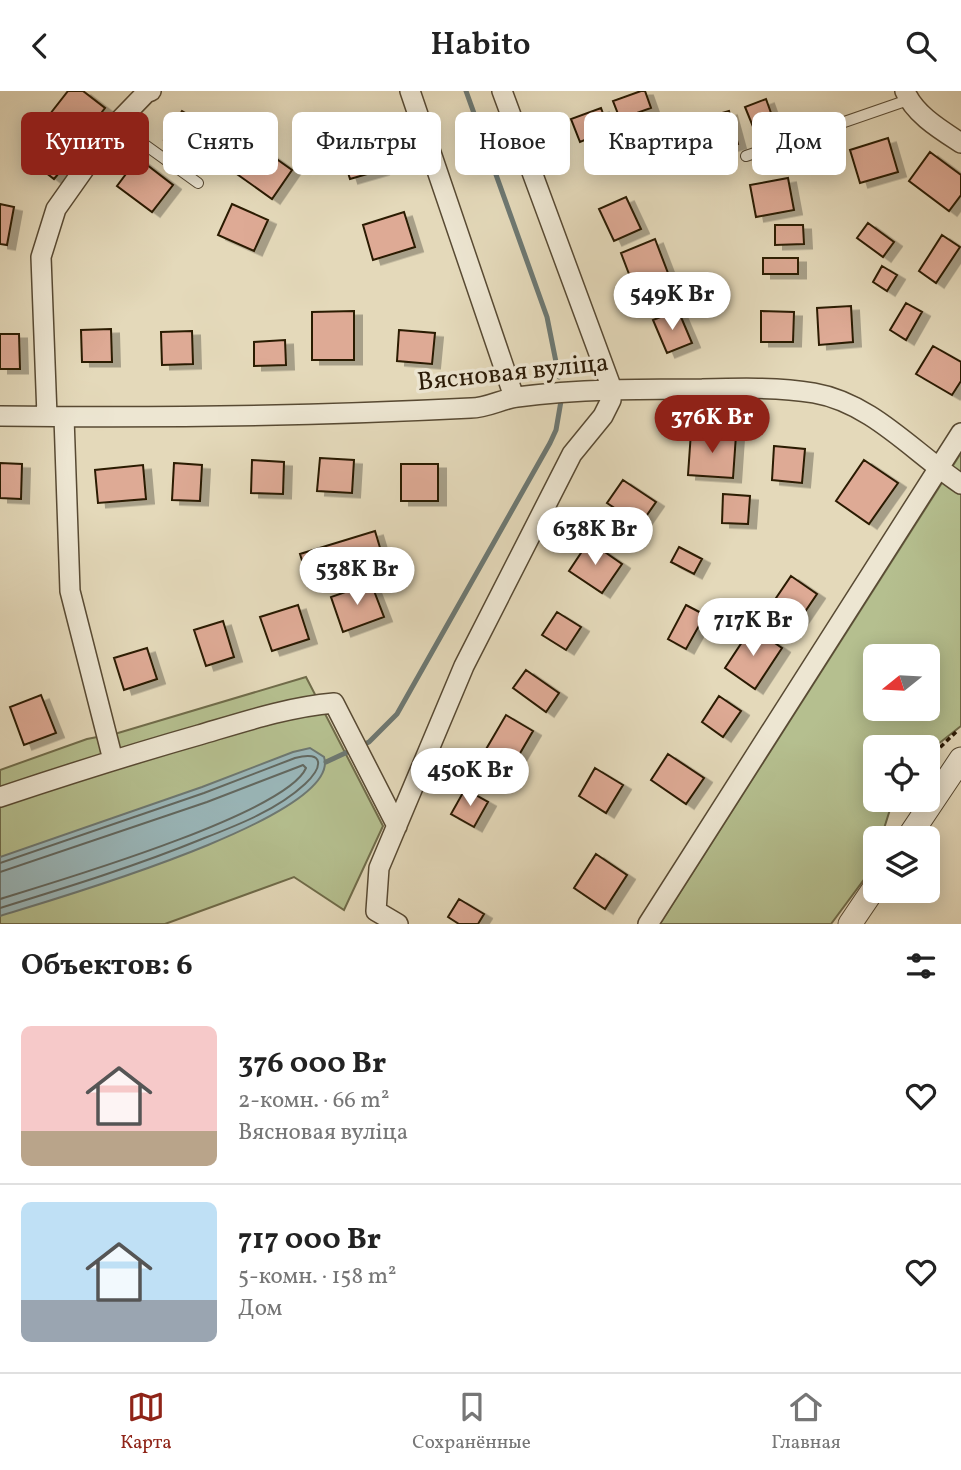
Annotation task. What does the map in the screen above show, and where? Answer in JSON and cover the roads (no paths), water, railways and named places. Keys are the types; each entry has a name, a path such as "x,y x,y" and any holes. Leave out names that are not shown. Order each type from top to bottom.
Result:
{"street":[{"path":"128,112 151,91"},
{"path":"410,91 514,397"},
{"path":"398,924 376,911 379,868 464,666 572,454 603,416 611,400 612,389 502,91"},
{"path":"907,96 936,127 961,143"},
{"path":"79,175 55,209 41,257 70,591 113,760"},
{"name":"Вясновая вуліца","path":"0,416 268,415 476,408 514,397 612,389 750,389 815,393 857,409 904,437 938,469 961,484"},
{"path":"648,924 961,433"},
{"path":"0,797 113,760 308,705 334,703 397,826"},
{"path":"916,826 961,759"},
{"path":"850,924 864,903"}],"lane":[{"path":"746,156 907,96"},
{"path":"149,148 198,183"}],"water":[{"path":"310,748 324,757 318,780 288,805 243,830 128,875 0,916 0,857"}],"waterway":[{"path":"466,91 547,317 559,377"},
{"path":"326,762 369,742 397,714 550,443 556,430 561,401"}]}
